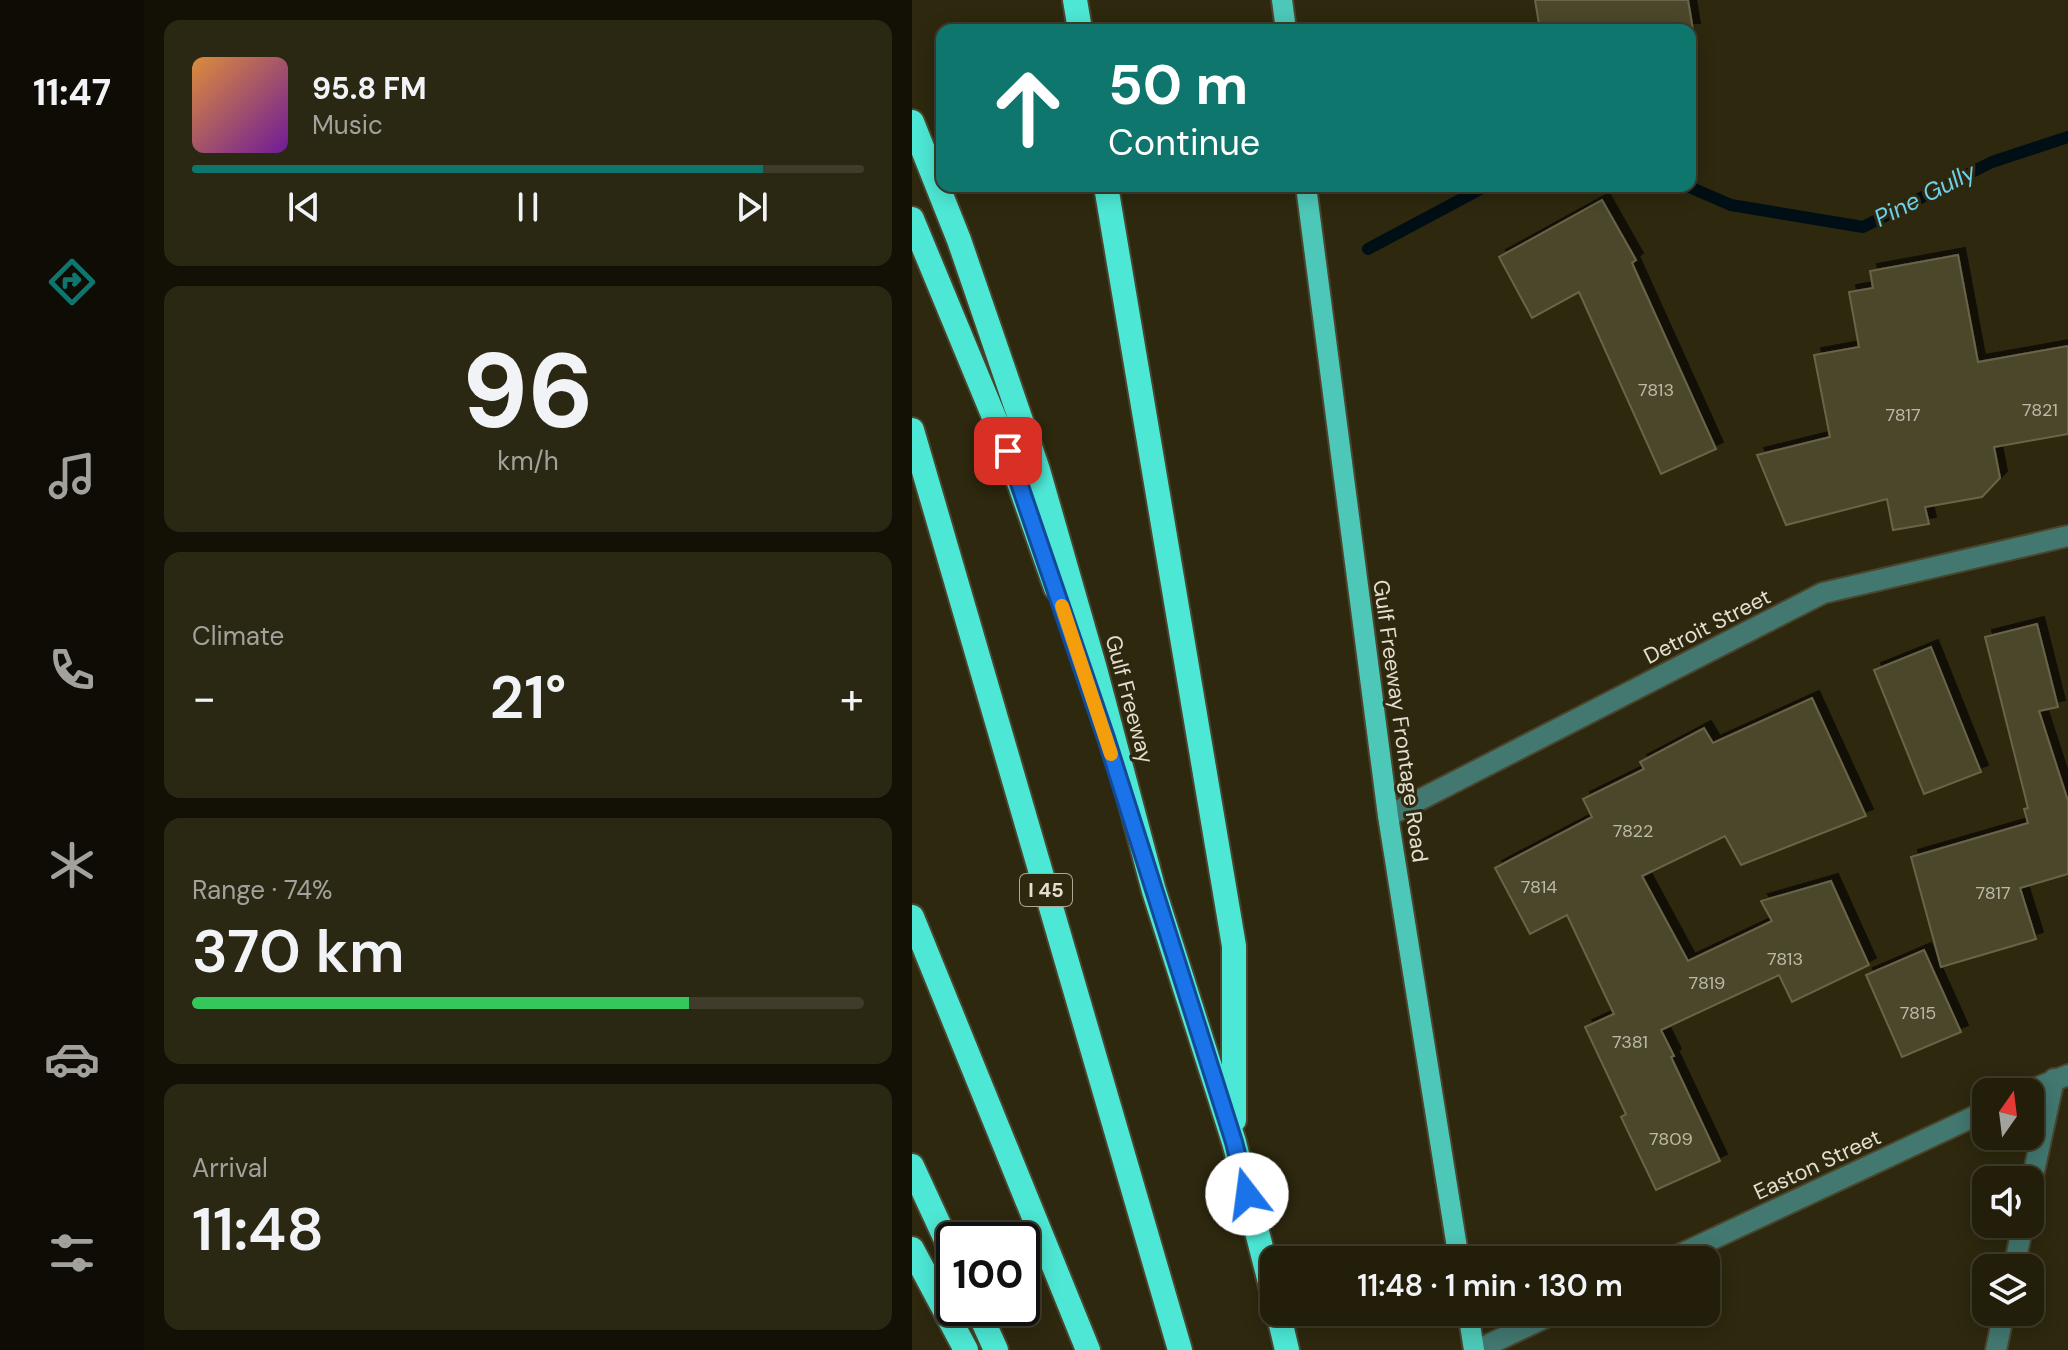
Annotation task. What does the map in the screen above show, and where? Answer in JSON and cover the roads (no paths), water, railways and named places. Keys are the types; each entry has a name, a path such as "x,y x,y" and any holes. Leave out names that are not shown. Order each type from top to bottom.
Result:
{"highway":[{"path":"1075,0 1079,24"},
{"name":"Gulf Freeway","path":"912,122 936,182"},
{"name":"Gulf Freeway","path":"940,192 1038,470 1154,891 1234,1142 1261,1246"},
{"path":"1107,192 1234,946 1234,1142"},
{"path":"912,219 1008,451 1096,708 1154,891"},
{"name":"I 45","path":"912,430 1180,1350"},
{"path":"912,917 1088,1350"},
{"path":"912,1166 938,1222"},
{"path":"912,1249 966,1350"},
{"path":"985,1326 996,1350"},
{"path":"1281,1326 1287,1350"}],"main road":[{"path":"1282,0 1285,24"},
{"name":"Gulf Freeway Frontage Road","path":"1307,192 1388,816 1457,1246"},
{"path":"1471,1326 1475,1350"}],"street":[{"name":"Detroit Street","path":"1388,816 1823,593 2068,536"},
{"path":"2037,1166 2061,1077"},
{"name":"Easton Street","path":"1698,1246 1972,1118"},
{"path":"1475,1350 1527,1326"},
{"path":"1996,1350 2001,1326"}],"waterway":[{"name":"Pine Gully","path":"1696,190 1731,205 1863,227 1992,162 2068,137"},
{"name":"Pine Gully","path":"1368,249 1475,192"}]}
